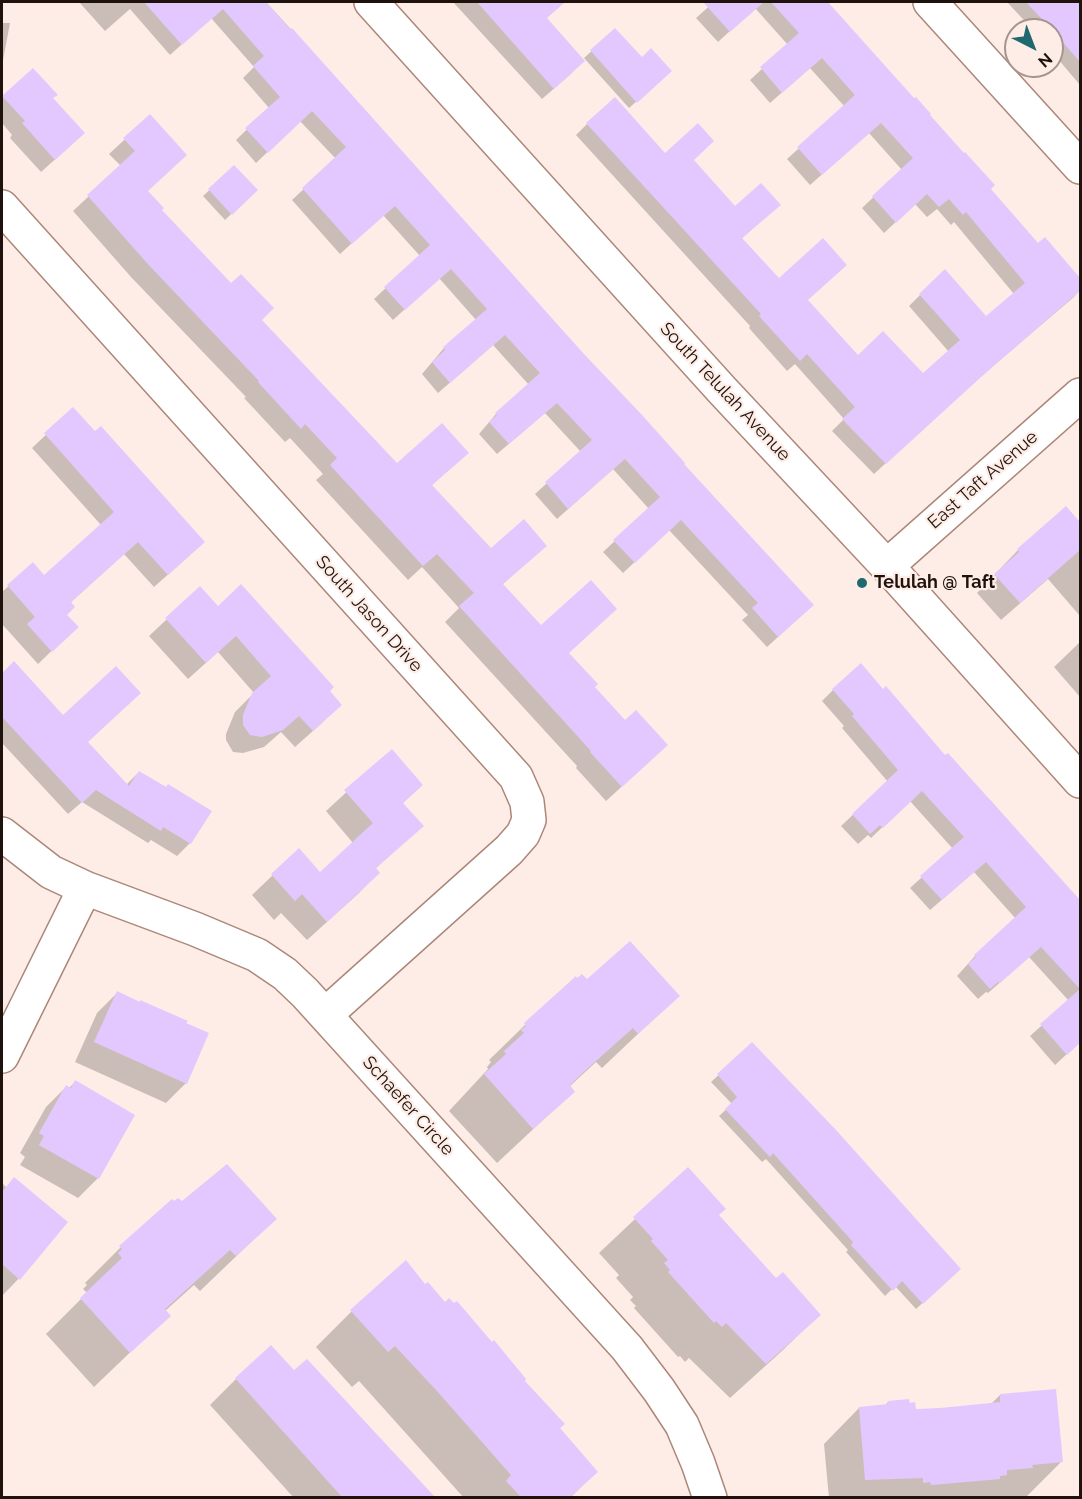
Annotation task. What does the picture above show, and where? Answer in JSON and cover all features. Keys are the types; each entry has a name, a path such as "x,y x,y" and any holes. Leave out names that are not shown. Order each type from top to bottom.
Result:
{"street":[{"name":"South Telulah Avenue","path":"371,2 722,390 887,566 1080,781"},
{"path":"930,2 1080,167"},
{"name":"South Jason Drive","path":"2,207 516,777 527,802 529,820 523,834 509,850 325,1015"},
{"name":"East Taft Avenue","path":"887,566 1080,395"},
{"name":"Schaefer Circle","path":"2,834 51,872 85,888 195,929 257,956 285,974 305,993 627,1348 682,1425 699,1463 710,1497"},
{"path":"2,1056 85,888"}],"building":[{"path":"144,2 266,2 814,605 778,637 752,608 758,603 681,520 635,563 613,540 660,497 625,459 568,509 545,482 592,440 557,403 509,444 489,422 497,415 495,413 540,373 505,335 450,383 432,362 445,350 443,347 487,309 451,269 405,310 384,287 430,245 395,206 352,244 302,188 346,147 312,111 268,153 245,128 280,97 253,66 264,56 223,9 182,45"},
{"path":"477,2 565,2 547,18 585,61 554,89"},
{"path":"703,2 764,2 730,32"},
{"path":"771,2 828,2 995,185 991,189 1038,243 1045,237 1080,278 1080,291 886,464 842,419 855,407 807,354 800,361 759,316 761,314 586,123 615,97 665,153 698,123 714,141 694,160 735,206 761,183 781,205 742,238 779,278 823,238 847,265 808,300 858,355 883,331 923,373 960,340 919,294 945,269 986,316 1025,283 966,212 963,215 949,199 939,207 927,194 896,223 872,196 913,158 881,123 822,175 797,147 855,95 822,58 782,93 760,67 799,33"},
{"path":"1026,2 1080,2 1080,62 1064,43 1064,18 1041,18"},
{"path":"615,28 642,57 651,48 672,71 637,103 590,50"},
{"path":"33,68 58,95 53,98 85,133 55,160 22,123 25,121 2,96"},
{"path":"150,114 187,155 148,191 164,208 162,210 231,283 241,274 274,308 262,320 397,463 442,423 469,453 432,485 491,548 524,519 547,546 503,584 541,625 591,580 617,609 569,653 598,684 595,687 625,720 636,710 668,745 622,787 459,606 474,593 437,554 423,566 330,465 337,458 305,424 301,429 87,195 135,151 123,138"},
{"path":"234,165 258,190 232,215 208,189"},
{"path":"73,407 95,431 101,426 205,542 168,575 138,542 71,602 75,607 67,615 79,627 52,652 27,624 35,617 7,585 33,562 44,575 114,512 44,433"},
{"path":"1066,506 1080,522 1080,550 1020,603 994,574 1019,552 1017,549"},
{"path":"241,584 334,687 330,691 342,705 313,731 299,716 283,730 262,737 250,735 243,725 243,715 252,693 271,676 236,636 206,663 165,618 200,586 218,606"},
{"path":"14,661 63,715 116,666 141,693 88,742 129,786 139,771 166,787 168,784 212,811 191,844 163,827 161,831 96,790 82,803 2,717 2,673"},
{"path":"861,663 883,689 886,686 945,755 948,753 1080,900 1080,989 1041,947 990,989 968,964 976,957 974,955 1026,907 986,862 942,900 920,876 964,837 922,791 883,828 880,825 870,834 852,814 898,770 832,689"},
{"path":"392,749 423,785 403,803 424,826 376,868 380,873 327,922 302,894 295,901 271,874 299,848 320,872 373,823 344,790"},
{"path":"630,941 680,996 638,1034 633,1028 588,1068 570,1085 575,1092 533,1129 484,1074 524,1033 521,1030 526,1026 524,1023 576,976 577,978 582,974 587,979"},
{"path":"1080,989 1080,1043 1067,1055 1040,1024"},
{"path":"117,991 188,1021 186,1023 209,1033 187,1084 94,1042"},
{"path":"752,1042 836,1130 961,1269 923,1304 902,1281 893,1291 851,1245 853,1242 773,1153 770,1157 725,1109 737,1097 717,1074"},
{"path":"75,1080 135,1115 99,1179 39,1145 44,1136 39,1133 66,1085 71,1088"},
{"path":"227,1164 277,1219 236,1256 230,1250 165,1309 171,1316 130,1353 80,1298 122,1258 118,1253 122,1249 119,1246 172,1199 174,1201 178,1198 182,1201"},
{"path":"688,1167 726,1209 719,1215 776,1278 783,1272 821,1315 766,1364 726,1323 722,1327 716,1321 714,1323 668,1272 670,1270 664,1263 668,1260 633,1217"},
{"path":"14,1177 68,1222 20,1280 2,1264 2,1192"},
{"path":"406,1260 425,1284 428,1282 445,1302 449,1298 454,1303 457,1301 492,1342 494,1340 526,1379 525,1381 565,1424 560,1428 598,1472 570,1497 521,1497 506,1481 511,1475 437,1391 395,1346 388,1352 350,1310"},
{"path":"271,1345 294,1370 307,1359 435,1497 342,1497 235,1378"},
{"path":"1056,1389 1063,1462 1007,1470 1007,1475 1000,1476 1000,1479 931,1485 930,1482 923,1483 923,1478 865,1480 859,1407 909,1399 910,1403 915,1402 916,1409 940,1408 1000,1402 1000,1394"}],"place":[{"name":"Telulah @ Taft","path":"862,583"}]}
